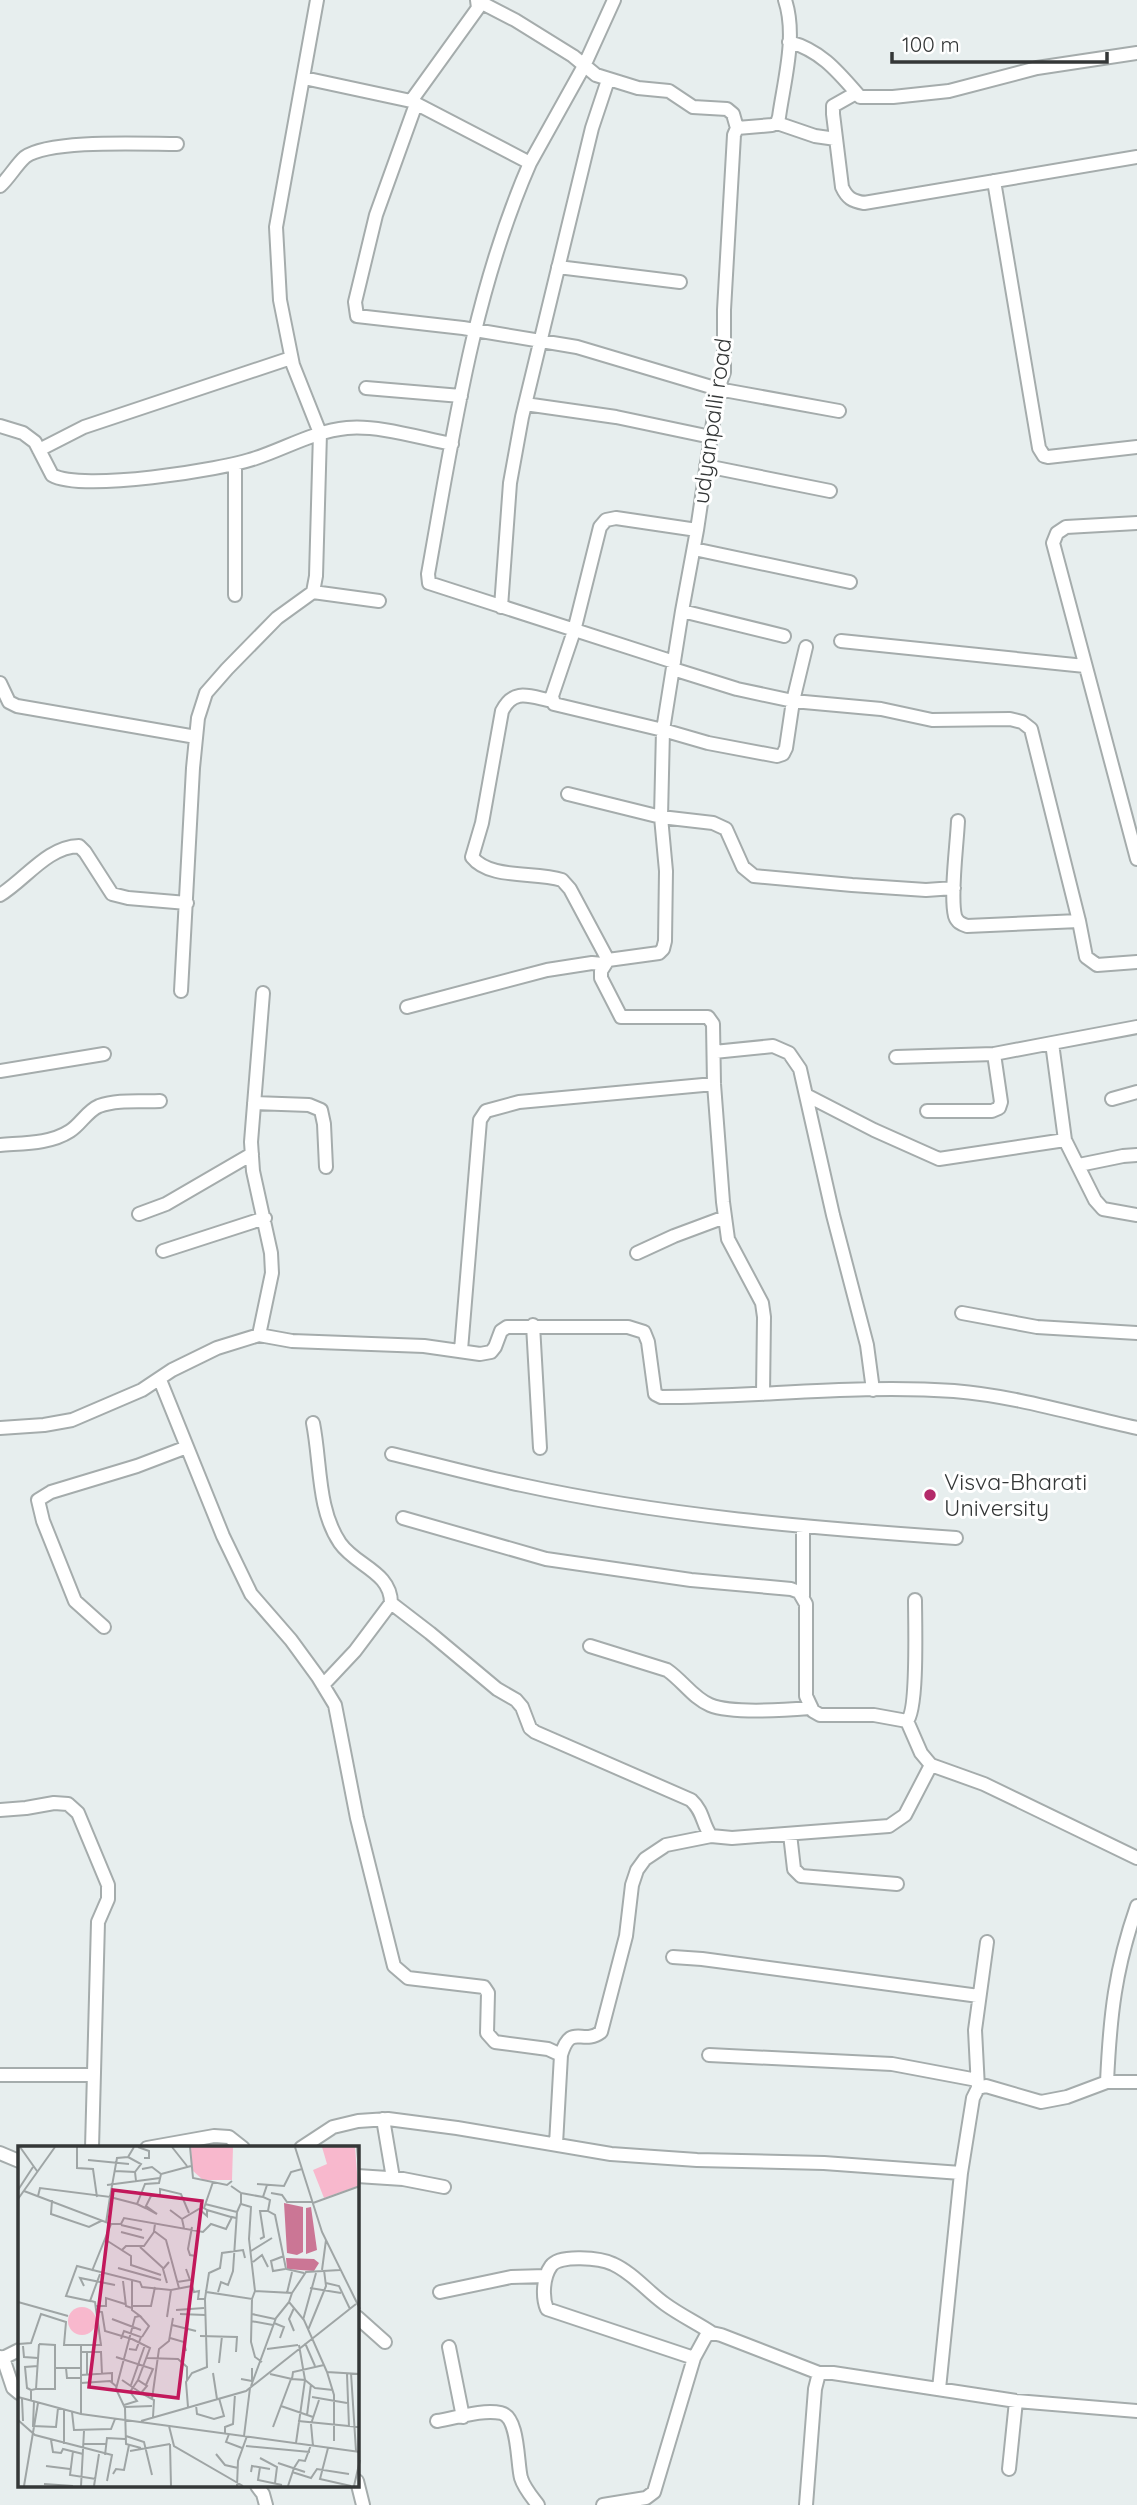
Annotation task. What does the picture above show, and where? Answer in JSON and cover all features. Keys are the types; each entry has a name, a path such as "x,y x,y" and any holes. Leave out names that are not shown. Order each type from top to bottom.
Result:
{"street":[{"path":"313,592 319,520 320,433 291,358 280,300 276,228 317,0"},
{"path":"477,0 515,20 608,80 638,88 669,90 693,107 727,109 733,114 737,128 772,125 777,122"},
{"path":"477,0 478,8 413,102 376,215 355,302 355,312 361,317 475,330 539,343 577,347 718,389 839,411"},
{"path":"614,0 584,66 530,163 514,200 469,348 428,574 429,583 737,689 793,701 881,709 932,720 973,718 1022,722 1031,730 1086,957 1092,963 1137,962"},
{"path":"777,122 789,41 785,0"},
{"path":"789,41 803,45 828,60 860,97 876,98 948,91 1037,68 1137,53"},
{"path":"304,78 413,102 530,163"},
{"path":"501,607 510,483 525,404 592,128 608,80"},
{"path":"856,93 833,106 842,187 847,196 855,201 864,203 1137,157"},
{"path":"777,122 815,136 836,139"},
{"name":"udyanpalli road","path":"606,962 659,953 665,941 666,871 661,817 663,730 718,389 724,372 726,269 734,135 737,128"},
{"path":"0,186 25,157 41,150 61,146 177,144"},
{"path":"994,180 1039,448 1044,456 1048,457 1137,447"},
{"path":"558,267 680,282"},
{"path":"39,450 84,427 291,358"},
{"path":"366,388 461,396"},
{"path":"525,404 616,417 711,437"},
{"path":"0,426 23,433 35,442 52,475 73,481 173,476 235,465 320,433 346,428 364,428 452,444"},
{"path":"235,465 235,595"},
{"path":"706,466 830,491"},
{"path":"552,701 574,631 600,527 606,520 616,518 697,530"},
{"path":"1137,523 1066,527 1057,533 1054,543 1084,666 1137,859"},
{"path":"694,549 850,582"},
{"path":"181,990 196,737 198,718 206,694 277,618 313,592 379,601"},
{"path":"682,611 784,636"},
{"path":"841,641 1084,666"},
{"path":"763,1394 765,1317 762,1303 728,1239 725,1217 714,1084 713,1024 708,1017 621,1017 601,978 606,962 562,880 490,870 478,865 472,857 482,823 502,711 513,696 552,701 559,706 708,743 777,756 783,754 786,748 793,701 806,646"},
{"path":"0,683 9,702 17,706 196,737"},
{"path":"568,794 661,817 713,823 726,829 743,866 754,876 852,886 926,890 954,888"},
{"path":"958,821 954,888 955,918 960,924 967,926 1079,921"},
{"path":"0,895 45,858 69,846 79,846 112,894 187,903"},
{"path":"407,1007 547,970 606,962"},
{"path":"259,1335 272,1273 271,1253 253,1171 252,1154 263,993"},
{"path":"896,1058 994,1054 1137,1027"},
{"path":"1052,1043 1065,1140 1095,1200 1103,1209 1137,1215"},
{"path":"714,1052 773,1046 789,1053 800,1069 833,1214 867,1345 873,1390"},
{"path":"0,1071 104,1054"},
{"path":"928,1111 992,1111 999,1108 1001,1102 994,1054"},
{"path":"461,1350 480,1120 485,1111 519,1102 714,1084"},
{"path":"1112,1099 1137,1091"},
{"path":"808,1096 939,1159 1065,1140"},
{"path":"0,1145 48,1141 60,1137 72,1131 96,1107 112,1103 160,1101"},
{"path":"254,1103 309,1105 321,1110 326,1167"},
{"path":"139,1213 166,1203 252,1154"},
{"path":"1079,1165 1137,1155"},
{"path":"637,1253 725,1217"},
{"path":"163,1251 265,1218"},
{"path":"962,1313 1037,1327 1137,1333"},
{"path":"533,1325 540,1448"},
{"path":"0,1428 72,1420 142,1391 172,1370 217,1348 259,1335 292,1341 424,1346 480,1354 491,1352 501,1331 507,1327 533,1325 628,1327 644,1332 648,1342 655,1394 661,1397 873,1390 955,1391 1002,1398 1137,1428"},
{"path":"160,1380 223,1535 251,1594 291,1640 335,1705 357,1818 394,1966 408,1978 484,1987 488,1993 487,2033 495,2042 548,2049 561,2055"},
{"path":"313,1423 327,1519 343,1547 386,1581 391,1594 391,1603 355,1651 323,1685"},
{"path":"104,1627 75,1601 43,1521 38,1500 51,1492 137,1466 187,1447"},
{"path":"392,1454 523,1486 645,1507 803,1528 956,1538"},
{"path":"403,1518 546,1559 691,1580 791,1589 803,1596"},
{"path":"803,1528 803,1596 807,1625 806,1696 810,1708"},
{"path":"907,1721 911,1717 913,1698 915,1600"},
{"path":"391,1603 497,1689 516,1700 522,1707 530,1728 535,1732 691,1800 702,1813 712,1836"},
{"path":"590,1646 667,1670 710,1705 754,1710 810,1708 820,1714 874,1715 907,1721"},
{"path":"907,1721 921,1753 931,1765 984,1784 1137,1858"},
{"path":"556,2144 561,2055 565,2041 570,2037 597,2035 604,2025 626,1936 632,1885 645,1859 666,1845 712,1836 732,1838 889,1826 899,1822 905,1815 931,1765"},
{"path":"0,1810 54,1802 68,1804 78,1813 107,1885 108,1899 98,1922 92,2146"},
{"path":"790,1834 794,1869 801,1877 897,1884"},
{"path":"1107,2082 1112,1998 1122,1948 1137,1906"},
{"path":"939,2389 961,2173 973,2098 978,2084 975,2030 987,1942"},
{"path":"673,1957 979,1996"},
{"path":"709,2056 892,2064 1041,2102 1067,2097 1107,2082 1137,2082"},
{"path":"0,2075 94,2075"},
{"path":"305,2146 333,2127 358,2120 383,2119 426,2123 611,2154 824,2163 961,2173"},
{"path":"383,2119 393,2178"},
{"path":"166,2146 214,2136 229,2137 240,2146"},
{"path":"0,2153 18,2161"},
{"path":"359,2176 393,2178 444,2187"},
{"path":"694,2358 552,2311 545,2304 546,2276 554,2262 598,2259 613,2263 666,2305 712,2333 819,2373 1016,2401 1137,2411"},
{"path":"440,2292 511,2277 546,2276"},
{"path":"359,2319 385,2342"},
{"path":"603,2505 646,2498 654,2492 694,2358 706,2336 712,2333"},
{"path":"449,2347 463,2417"},
{"path":"18,2350 1,2358 13,2388 18,2392"},
{"path":"806,2505 815,2389 819,2373"},
{"path":"1009,2469 1016,2401"},
{"path":"437,2421 483,2414 502,2413 508,2416 514,2430 521,2479 538,2505"},
{"path":"259,2488 266,2505"},
{"path":"359,2488 363,2505"}],"place":[{"name":"Visva-Bharati University","path":"930,1495"}]}
